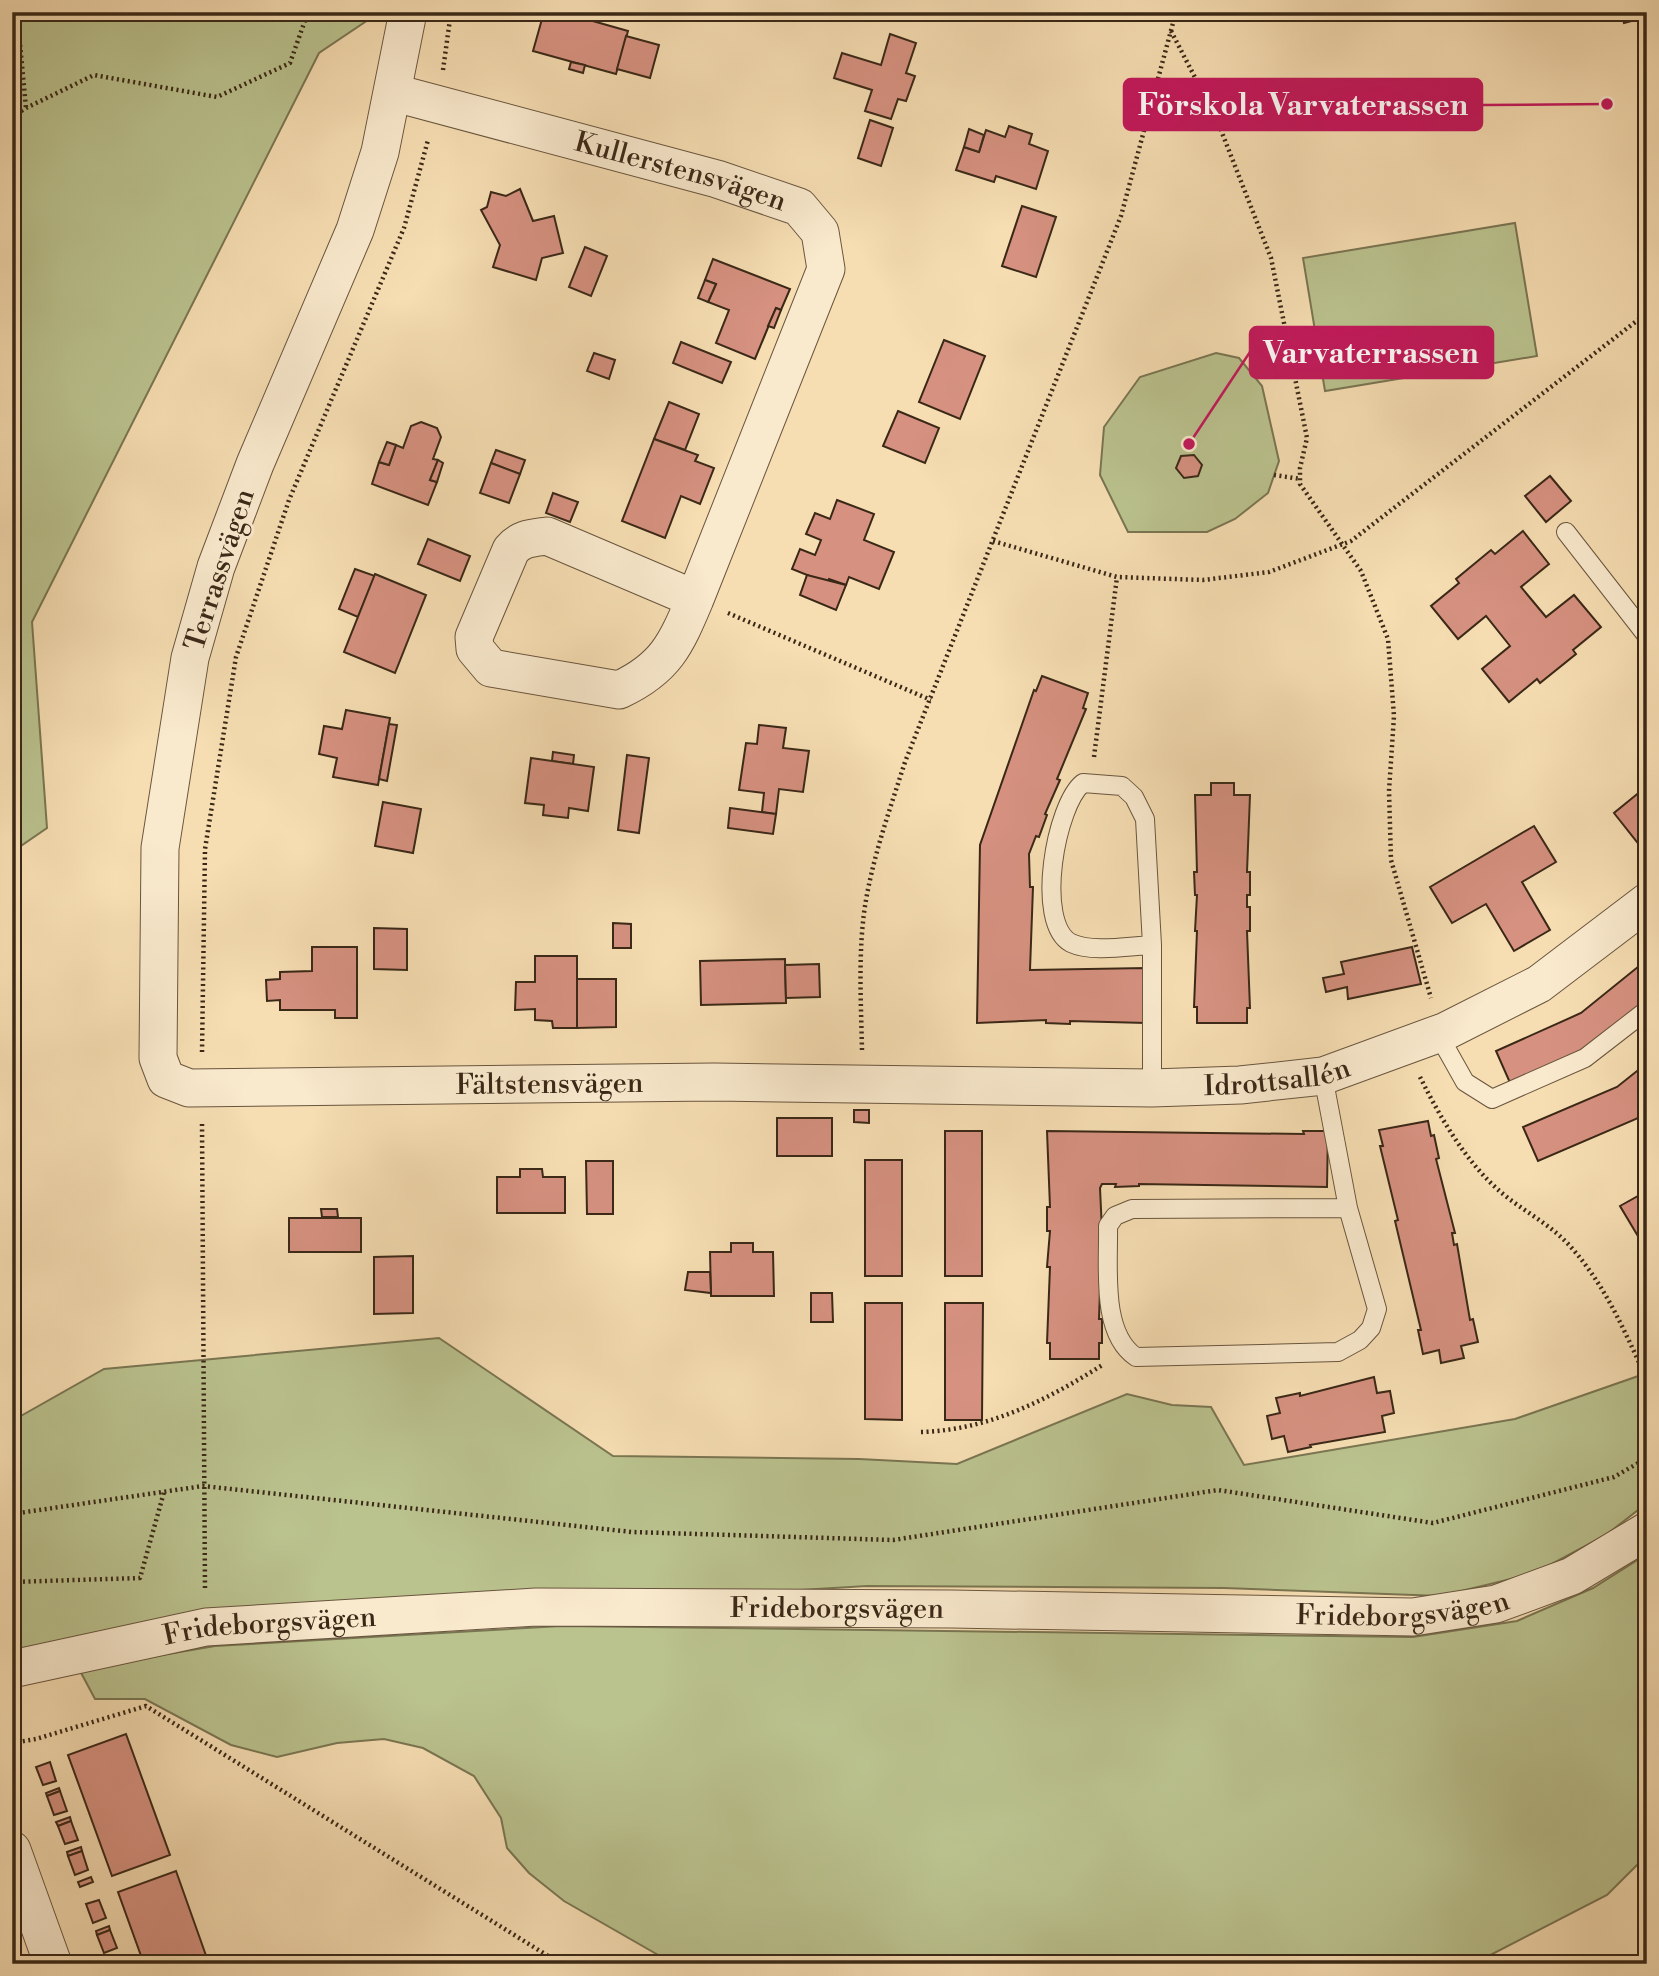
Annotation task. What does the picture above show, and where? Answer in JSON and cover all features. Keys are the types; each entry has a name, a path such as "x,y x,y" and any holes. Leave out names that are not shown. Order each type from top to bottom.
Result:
{"street":[{"name":"Terrassvägen","path":"238,1088 177,1086 166,1079 158,1058 160,848 190,658 216,567 250,477 355,229 380,152 395,93 408,12"},
{"name":"Kullerstensvägen","path":"395,93 717,179 799,207 820,232 826,269 695,599 677,642 658,667 619,690 491,668 475,649 474,637 511,550 518,541 528,538 547,536 695,599"},
{"name":"Idrottsallén","path":"862,1082 1152,1088 1240,1085 1323,1076 1442,1032 1539,984 1643,913"},
{"name":"Fältstensvägen","path":"238,1088 862,1082"},
{"name":"Frideborgsvägen","path":"12,1670 206,1627 536,1607 952,1609 1413,1617 1496,1604 1521,1595 1572,1576 1647,1531"},
{"path":"12,1850 53,1964"}],"lane":[{"path":"1566,532 1647,636"},
{"path":"1152,945 1085,947 1072,943 1057,927 1051,907 1056,854 1077,788 1091,782 1122,786 1134,797 1145,819 1152,945 1152,1088"},
{"path":"1442,1032 1465,1082 1492,1099 1585,1058 1647,1010"},
{"path":"1323,1076 1348,1208 1377,1309 1371,1328 1360,1340 1338,1352 1136,1357 1124,1349 1116,1330 1111,1304 1108,1226 1115,1216 1132,1209 1348,1208"}],"path":[{"path":"18,12 26,108"},
{"path":"12,17 18,12"},
{"path":"12,117 94,75 217,97 290,63 308,12"},
{"path":"206,1627 202,1087 205,849 236,657 289,500 404,228 438,103 451,12"},
{"path":"862,1082 860,968 865,906 881,834 905,762 1121,216 1175,12"},
{"path":"1171,32 1217,120 1271,258 1307,438 1301,480 1310,501 1344,544 1361,571 1388,639 1394,716 1389,791 1391,860 1426,988 1442,1032"},
{"path":"993,541 1117,577 1203,580 1269,572 1344,544 1394,510 1647,313"},
{"path":"1274,475 1301,480"},
{"path":"1091,782 1117,577"},
{"path":"695,599 931,701"},
{"path":"1403,1046 1429,1095 1477,1169 1503,1194 1568,1244 1597,1278 1615,1308 1647,1380"},
{"path":"921,1432 954,1431 1012,1414 1078,1381 1124,1349"},
{"path":"12,1514 203,1486 632,1532 893,1539 1218,1490 1433,1523 1614,1477 1647,1458"},
{"path":"12,1582 140,1578 164,1492"},
{"path":"12,1744 36,1740 146,1706 561,1964"}],"green space":[{"path":"12,12 368,12 368,20 319,53 32,622 47,828 12,852"},
{"path":"1515,223 1537,356 1325,391 1303,258"},
{"path":"1216,353 1239,358 1262,386 1279,461 1268,493 1235,519 1207,532 1128,532 1100,475 1104,427 1140,377"},
{"path":"439,1338 613,1456 859,1459 957,1464 1127,1394 1172,1405 1211,1407 1244,1465 1515,1419 1647,1373 1647,1503 1606,1535 1535,1573 1441,1596 1224,1588 867,1586 680,1597 12,1651 12,1421 104,1369"},
{"path":"1647,1554 1647,1855 1607,1895 1473,1964 674,1964 564,1901 529,1873 507,1848 501,1818 474,1776 423,1748 384,1739 337,1743 277,1757 231,1745 145,1699 95,1699 79,1669 215,1646 561,1626 1413,1637 1517,1621 1593,1588"}],"building":[{"path":"544,12 561,12 628,31 616,74 533,51"},
{"path":"1621,12 1637,12 1639,19 1624,23"},
{"path":"890,34 916,43 906,73 915,76 906,101 898,99 891,119 865,111 872,90 834,78 842,53 881,65"},
{"path":"626,36 659,45 650,78 617,69"},
{"path":"571,62 585,65 583,73 569,69"},
{"path":"870,120 893,128 881,166 858,158"},
{"path":"1009,126 1032,134 1029,144 1048,151 1036,189 996,176 994,182 956,170 964,147 979,152 986,130 1005,137"},
{"path":"969,129 984,135 979,152 964,147"},
{"path":"520,189 533,221 554,216 563,253 542,258 536,280 493,267 500,245 481,210 487,207 491,192 506,196"},
{"path":"1022,206 1056,217 1036,277 1002,266"},
{"path":"585,247 607,256 591,296 569,287"},
{"path":"713,259 790,289 781,310 776,308 755,359 716,343 729,310 708,302 716,284 705,280"},
{"path":"705,280 716,284 708,302 698,298"},
{"path":"776,308 781,310 774,328 768,326"},
{"path":"944,340 985,356 960,419 919,402"},
{"path":"681,342 731,362 722,383 673,363"},
{"path":"594,353 615,360 609,379 587,371"},
{"path":"669,402 699,414 685,450 654,439"},
{"path":"898,411 939,428 925,463 883,446"},
{"path":"421,422 437,428 441,437 433,459 438,460 430,480 437,482 428,505 372,484 379,462 389,465 396,445 403,448 411,426"},
{"path":"654,439 698,455 695,461 714,468 700,504 681,496 665,538 622,521"},
{"path":"387,442 396,445 389,465 379,462"},
{"path":"496,450 525,460 520,474 491,463"},
{"path":"1194,455 1202,465 1198,476 1184,478 1176,468 1181,456"},
{"path":"438,460 443,463 437,482 430,480"},
{"path":"491,463 520,474 509,503 480,493"},
{"path":"1550,476 1571,501 1546,522 1525,496"},
{"path":"553,493 578,502 570,522 546,513"},
{"path":"837,500 874,514 864,540 894,552 879,589 849,577 846,585 829,579 827,583 792,569 800,549 815,555 821,540 806,534 815,513 830,519"},
{"path":"1523,531 1549,564 1521,587 1546,617 1574,595 1601,627 1573,650 1576,654 1540,683 1537,679 1509,702 1482,669 1510,646 1486,616 1458,639 1431,606 1459,583 1456,579 1491,550 1495,554"},
{"path":"428,539 470,556 460,581 418,564"},
{"path":"355,569 375,576 358,617 339,609"},
{"path":"375,574 426,595 395,673 344,652"},
{"path":"807,575 846,585 836,610 800,595"},
{"path":"1042,676 1088,693 1083,708 1086,709 1057,779 1060,780 1045,814 1047,815 1039,837 1036,836 1029,854 1030,887 1033,887 1030,970 1146,968 1146,1023 1070,1021 1070,1024 1046,1023 1046,1020 977,1023 980,845 1034,690 1036,691"},
{"path":"346,710 390,718 378,785 333,777 337,758 319,754 324,726 342,729"},
{"path":"389,724 397,725 387,781 379,779"},
{"path":"759,725 786,728 783,748 809,751 803,792 779,789 776,814 762,812 764,793 739,790 746,743 757,744"},
{"path":"553,752 574,755 573,764 552,761"},
{"path":"627,755 649,758 639,833 618,830"},
{"path":"531,758 594,767 588,811 569,808 568,818 543,815 544,805 525,803"},
{"path":"1211,783 1234,783 1234,795 1250,795 1247,872 1250,872 1250,895 1247,895 1247,907 1250,907 1250,931 1247,931 1250,1008 1247,1008 1247,1023 1197,1023 1197,1007 1194,1007 1197,931 1194,872 1197,872 1195,795 1211,795"},
{"path":"1647,786 1647,834 1637,842 1614,813"},
{"path":"383,802 421,809 413,853 375,846"},
{"path":"730,808 776,814 773,834 728,828"},
{"path":"1534,826 1556,862 1522,882 1550,930 1514,951 1486,904 1452,923 1430,887"},
{"path":"613,923 631,924 631,948 613,948"},
{"path":"374,928 407,929 407,970 374,969"},
{"path":"312,947 357,947 357,1018 335,1018 335,1010 280,1010 280,1000 267,1001 266,980 280,979 280,972 312,971"},
{"path":"1412,947 1421,984 1348,999 1347,987 1326,992 1323,978 1344,974 1341,962"},
{"path":"535,956 577,956 577,1028 553,1028 552,1021 535,1020 535,1009 515,1010 516,982 535,982"},
{"path":"785,959 786,1003 701,1005 700,961"},
{"path":"1644,962 1647,965 1647,1007 1596,1049 1511,1085 1496,1051 1581,1013"},
{"path":"819,964 820,997 786,998 785,965"},
{"path":"577,979 616,979 616,1027 577,1028"},
{"path":"1647,1063 1647,1111 1636,1119 1538,1161 1523,1127 1617,1087"},
{"path":"854,1110 869,1110 869,1123 854,1122"},
{"path":"777,1118 832,1118 832,1156 777,1156"},
{"path":"1428,1121 1431,1136 1434,1135 1439,1158 1436,1159 1455,1233 1452,1233 1454,1245 1457,1244 1470,1320 1473,1319 1478,1342 1461,1346 1464,1358 1441,1363 1439,1350 1423,1354 1418,1330 1421,1330 1395,1221 1398,1220 1380,1146 1383,1146 1379,1130"},
{"path":"945,1131 982,1131 982,1276 945,1276"},
{"path":"1047,1131 1304,1134 1303,1131 1328,1131 1327,1187 1139,1184 1115,1187 1116,1184 1102,1184 1099,1319 1102,1319 1102,1343 1099,1343 1099,1359 1050,1359 1050,1343 1047,1343 1050,1231 1047,1231 1047,1207 1050,1207"},
{"path":"865,1160 902,1160 902,1276 865,1276"},
{"path":"586,1161 613,1161 613,1214 587,1214"},
{"path":"520,1169 542,1169 543,1177 565,1177 565,1213 497,1213 497,1177 520,1177"},
{"path":"1647,1191 1647,1240 1642,1243 1620,1206"},
{"path":"321,1209 337,1209 338,1217 322,1217"},
{"path":"289,1218 361,1218 361,1252 289,1252"},
{"path":"731,1243 753,1243 753,1252 773,1252 774,1296 711,1296 710,1252 731,1252"},
{"path":"413,1256 413,1313 374,1314 374,1257"},
{"path":"688,1272 710,1272 711,1293 685,1290"},
{"path":"811,1293 832,1293 833,1322 811,1322"},
{"path":"865,1303 902,1303 902,1420 865,1419"},
{"path":"945,1303 983,1303 982,1420 945,1420"},
{"path":"1374,1377 1377,1393 1390,1391 1394,1413 1382,1416 1385,1432 1310,1445 1311,1447 1288,1452 1284,1436 1272,1439 1267,1416 1280,1413 1276,1398 1300,1393 1300,1396"},
{"path":"126,1734 170,1855 112,1876 68,1755"},
{"path":"50,1762 56,1781 43,1785 36,1767"},
{"path":"59,1788 60,1791 47,1796 46,1793"},
{"path":"60,1791 67,1811 54,1815 47,1796"},
{"path":"70,1817 71,1821 58,1826 56,1822"},
{"path":"71,1821 78,1840 65,1844 58,1826"},
{"path":"81,1847 82,1851 68,1856 67,1852"},
{"path":"82,1851 88,1870 75,1875 68,1856"},
{"path":"176,1871 209,1964 144,1964 118,1892"},
{"path":"91,1877 93,1882 80,1887 78,1882"},
{"path":"99,1900 106,1918 93,1923 86,1904"},
{"path":"109,1926 110,1930 97,1935 96,1931"},
{"path":"110,1930 117,1948 104,1953 97,1935"},
{"path":"120,1956 121,1960 108,1964 106,1961"}],"place":[{"name":"Förskola Varvaterassen","path":"1607,104"},
{"name":"Varvaterrassen","path":"1189,444"}]}
